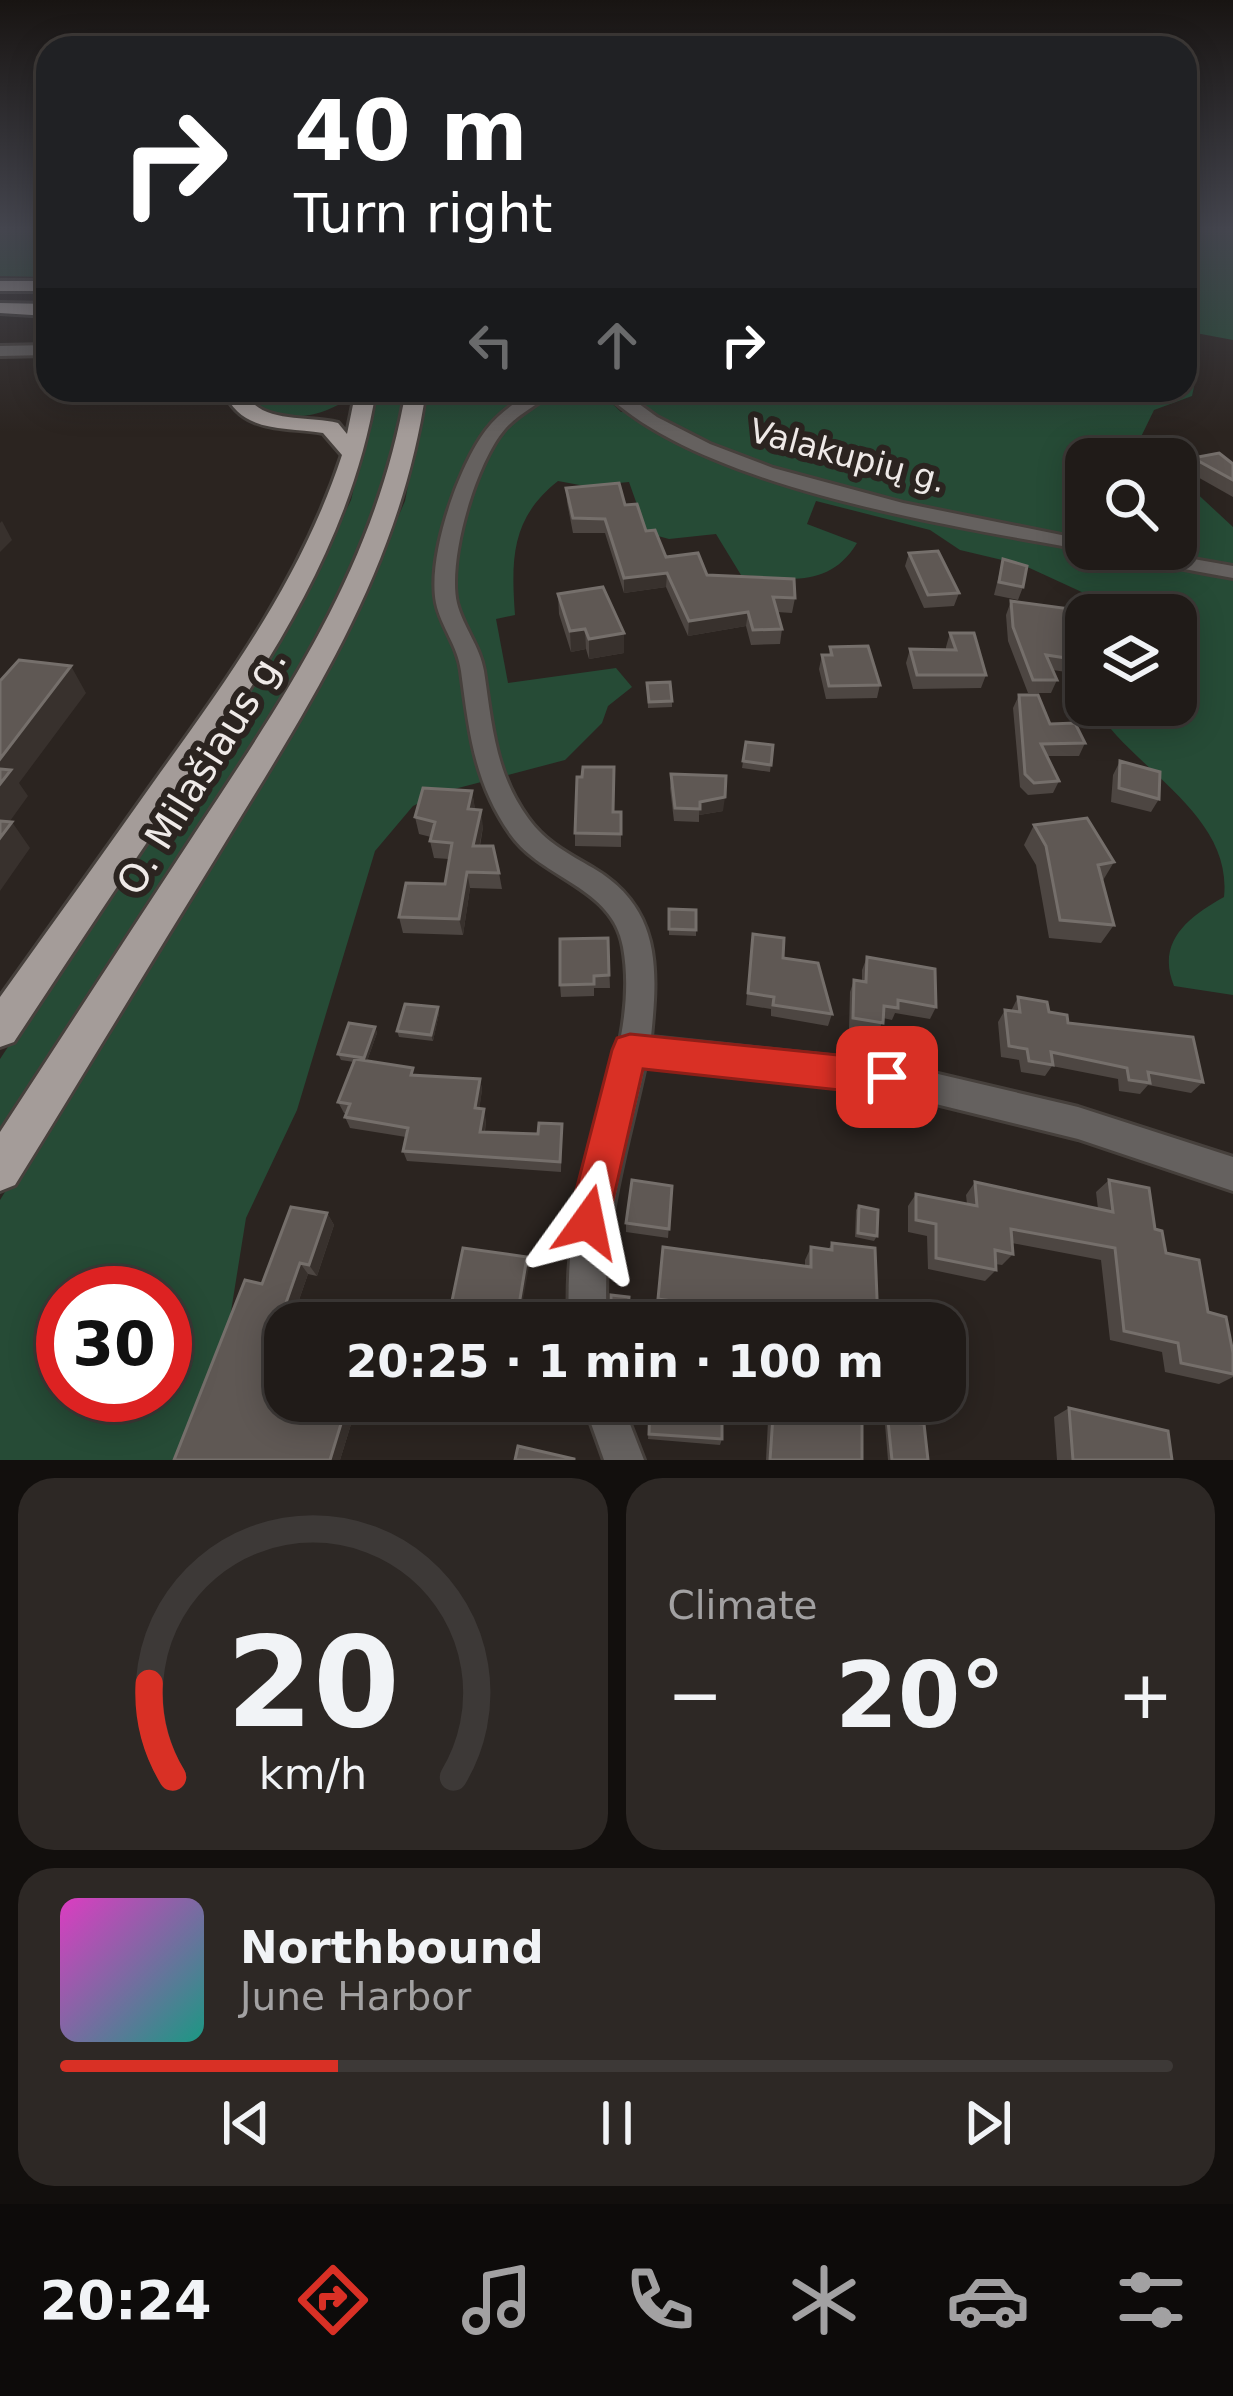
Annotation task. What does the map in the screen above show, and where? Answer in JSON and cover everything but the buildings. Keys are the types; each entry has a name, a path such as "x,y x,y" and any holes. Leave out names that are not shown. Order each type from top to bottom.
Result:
{"main road":[{"path":"0,308 36,310"},
{"path":"236,402 255,418 330,428 352,453"},
{"path":"301,423 348,402"},
{"name":"O. Milašiaus g.","path":"0,1029 260,647 325,529 352,453 359,402"},
{"name":"O. Milašiaus g.","path":"0,1170 270,743 344,612 389,511 413,402"}],"street":[{"path":"0,351 36,350"},
{"path":"527,402 489,439 454,537 445,578 446,603 467,643 479,749 507,807 524,836 616,898 631,924 640,986 584,1251 587,1302"},
{"name":"Valakupių g.","path":"625,402 659,428 731,460 1065,541"},
{"path":"1197,566 1233,572"},
{"path":"630,1050 887,1077 1078,1123 1233,1174"},
{"path":"610,1422 624,1460"}],"green space":[{"path":"1197,296 1233,296 1233,340 1197,333"},
{"path":"251,402 338,405 307,415 256,411"},
{"path":"374,402 403,402 395,451 377,510 327,622 0,1139 0,1059 300,605 351,500"},
{"path":"424,402 518,402 504,410 490,429 535,402 611,402 621,412 639,409 632,402 1176,402 1154,410 1140,438 1065,438 1065,570 1197,570 1197,494 1233,527 1233,995 1174,986 1172,944 1188,922 1224,897 1222,867 1196,815 1109,726 1197,726 1197,594 1086,594 1023,565 960,550 930,530 816,501 807,524 857,543 846,558 806,578 741,575 716,534 669,539 647,533 629,482 585,486 558,481 531,510 517,541 515,615 496,619 508,683 616,668 632,687 608,706 602,723 565,760 439,793 413,806 375,851 297,1110 246,1218 228,1330 192,1415 192,1266 36,1266 36,1422 189,1422 173,1460 0,1460 0,1200 347,634 405,501"}],"route":[{"path":"588,1222 630,1050 887,1077"}]}
